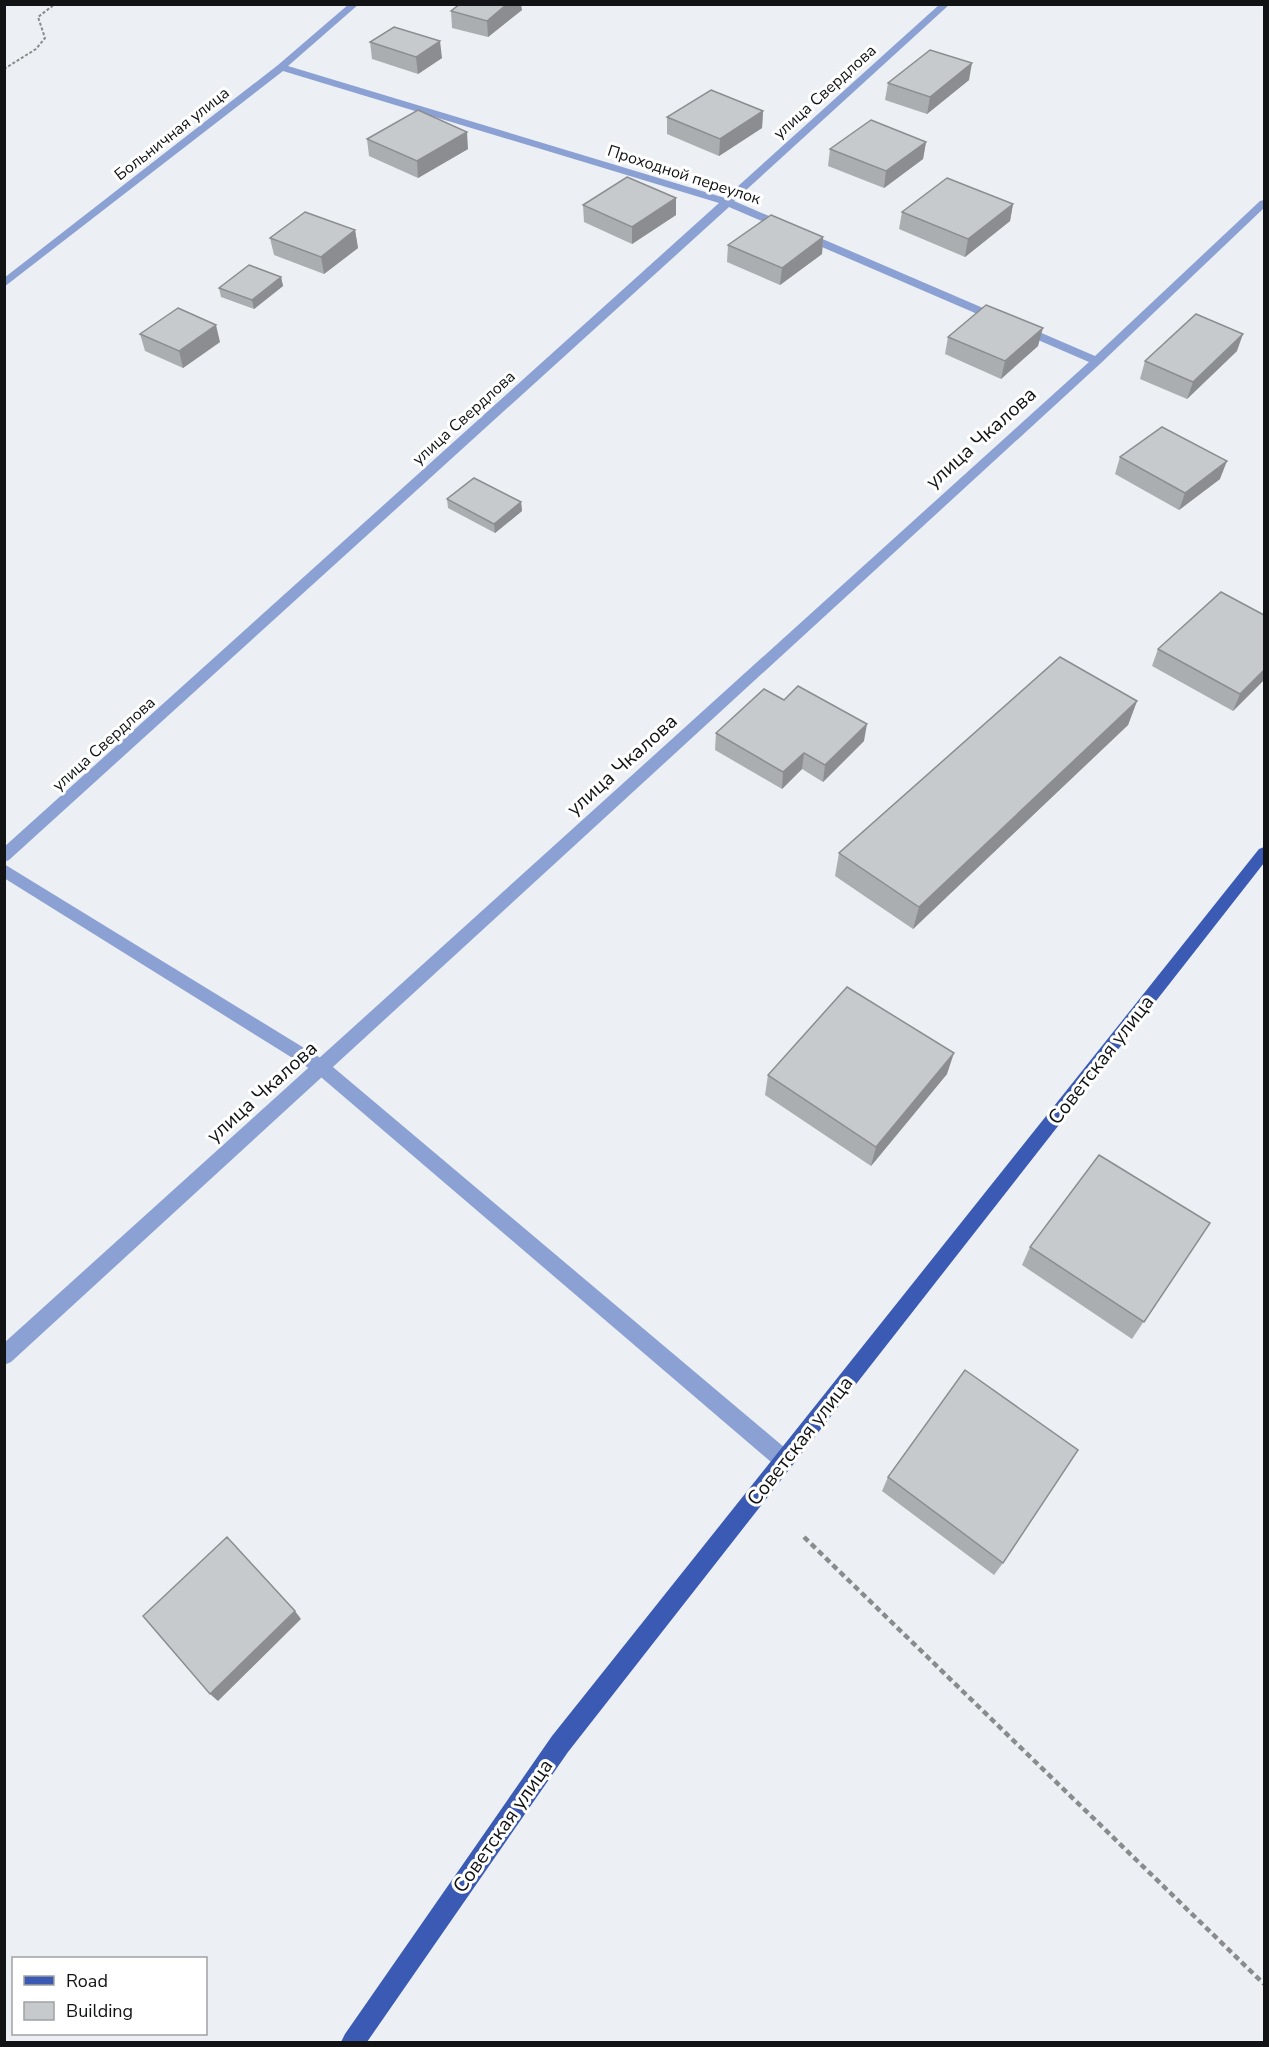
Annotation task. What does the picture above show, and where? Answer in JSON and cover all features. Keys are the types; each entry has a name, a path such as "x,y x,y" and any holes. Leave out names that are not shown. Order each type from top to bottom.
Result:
{"main road":[{"name":"Советская улица","path":"353,2043 560,1743 1264,853"}],"street":[{"name":"Больничная улица","path":"4,284 281,67 355,4"},
{"name":"улица Свердлова","path":"4,856 946,4"},
{"name":"Проходной переулок","path":"281,67 727,202 1097,361"},
{"name":"улица Чкалова","path":"4,1356 1097,361 1264,203"},
{"path":"4,870 321,1067 784,1460"}],"path":[{"path":"4,69 36,49 45,38 38,17 55,4"},
{"path":"804,1537 1264,1984"}],"building":[{"path":"460,4 507,4 487,21 451,11"},
{"path":"394,27 440,41 416,57 370,42"},
{"path":"930,50 972,63 930,97 888,83"},
{"path":"711,90 763,111 720,139 667,117"},
{"path":"418,110 467,132 417,161 367,139"},
{"path":"871,120 926,142 886,171 830,149"},
{"path":"627,177 676,198 632,227 583,205"},
{"path":"947,178 1013,204 968,239 902,212"},
{"path":"305,212 355,230 321,257 270,238"},
{"path":"771,215 823,237 782,268 728,245"},
{"path":"249,265 281,277 252,300 219,288"},
{"path":"986,305 1043,328 1005,361 948,337"},
{"path":"178,308 216,325 179,351 140,334"},
{"path":"1196,314 1243,334 1193,382 1145,361"},
{"path":"1162,427 1227,461 1185,493 1120,457"},
{"path":"474,478 521,502 494,524 447,499"},
{"path":"1221,592 1264,615 1264,670 1240,694 1158,649"},
{"path":"1060,657 1137,701 919,907 839,853"},
{"path":"798,686 867,724 825,765 804,753 783,772 716,733 764,689 784,700"},
{"path":"847,987 954,1053 876,1147 768,1075"},
{"path":"1099,1155 1210,1223 1144,1322 1030,1247"},
{"path":"965,1370 1078,1450 1003,1563 888,1477"},
{"path":"227,1537 295,1611 210,1694 143,1616"}]}
